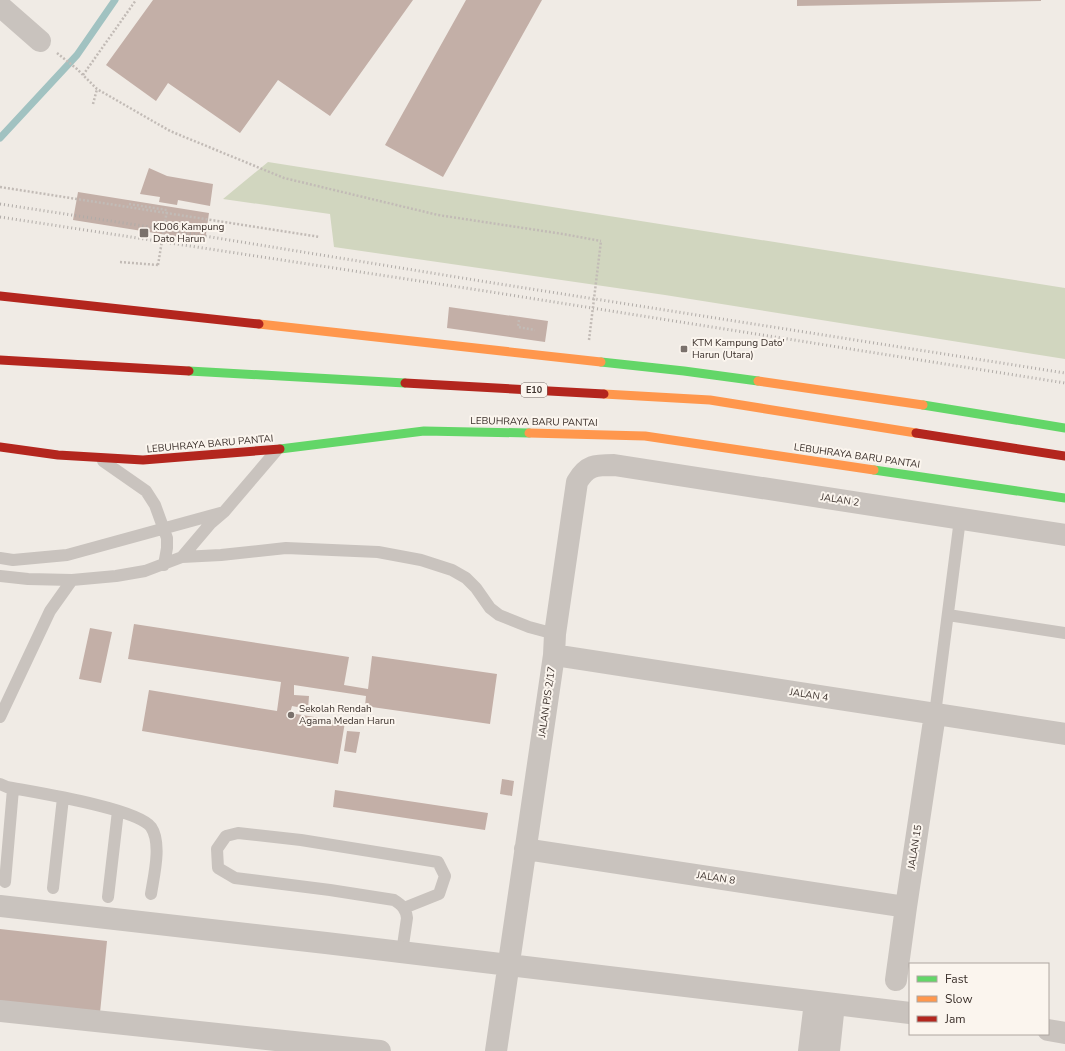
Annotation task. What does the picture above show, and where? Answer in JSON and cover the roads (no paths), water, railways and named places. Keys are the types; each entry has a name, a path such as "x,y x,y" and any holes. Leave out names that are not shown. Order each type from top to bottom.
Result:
{"highway":[{"path":"0,296 684,370 1065,428"},
{"name":"E10","path":"0,360 710,400 1065,456"},
{"name":"LEBUHRAYA BARU PANTAI","path":"0,447 58,455 143,460 276,450 424,431 645,436 1065,498"}],"street":[{"path":"0,6 40,41"},
{"name":"JALAN PJS 2/17","path":"496,1051 577,482 583,473 592,467 600,465 614,465"},
{"name":"JALAN 2","path":"614,465 1065,535"},
{"name":"JALAN 4","path":"554,645 935,714 1065,734"},
{"name":"JALAN 15","path":"896,980 935,714"},
{"name":"JALAN 8","path":"525,849 906,907"},
{"path":"0,906 402,952 909,1013"},
{"path":"809,1051 824,1003"},
{"path":"824,1003 829,1051"},
{"path":"0,1011 380,1051"},
{"path":"1049,1030 1065,1033"}],"lane":[{"path":"182,557 210,524 224,512 276,450"},
{"path":"98,457 146,491 155,505 166,538 167,548 164,565"},
{"path":"0,558 13,560 67,555 224,512"},
{"path":"935,714 960,519"},
{"path":"0,576 28,579 72,580 116,576 145,571 182,557 214,556 286,548 378,552 421,560 452,570 466,578 476,588 490,608 499,615 529,627 554,645"},
{"path":"0,717 50,611 72,580"},
{"path":"948,615 1065,633"},
{"path":"0,784 118,811 143,820 151,828 157,845 151,894"},
{"path":"4,882 13,788"},
{"path":"53,888 63,798"},
{"path":"108,897 118,811"},
{"path":"402,952 406,912 404,908 394,900 235,878 218,868 216,849 226,836 238,833 300,840 438,862 445,876 440,894 404,908"}],"waterway":[{"path":"0,138 77,55 115,0"}],"railway":[{"path":"0,204 1065,373"},
{"path":"0,217 485,291 1065,383"}],"place":[{"name":"KD06 Kampung Dato Harun","path":"144,233"},
{"name":"KTM Kampung Dato' Harun (Utara)","path":"684,349"},
{"name":"Sekolah Rendah Agama Medan Harun","path":"291,715"}]}
